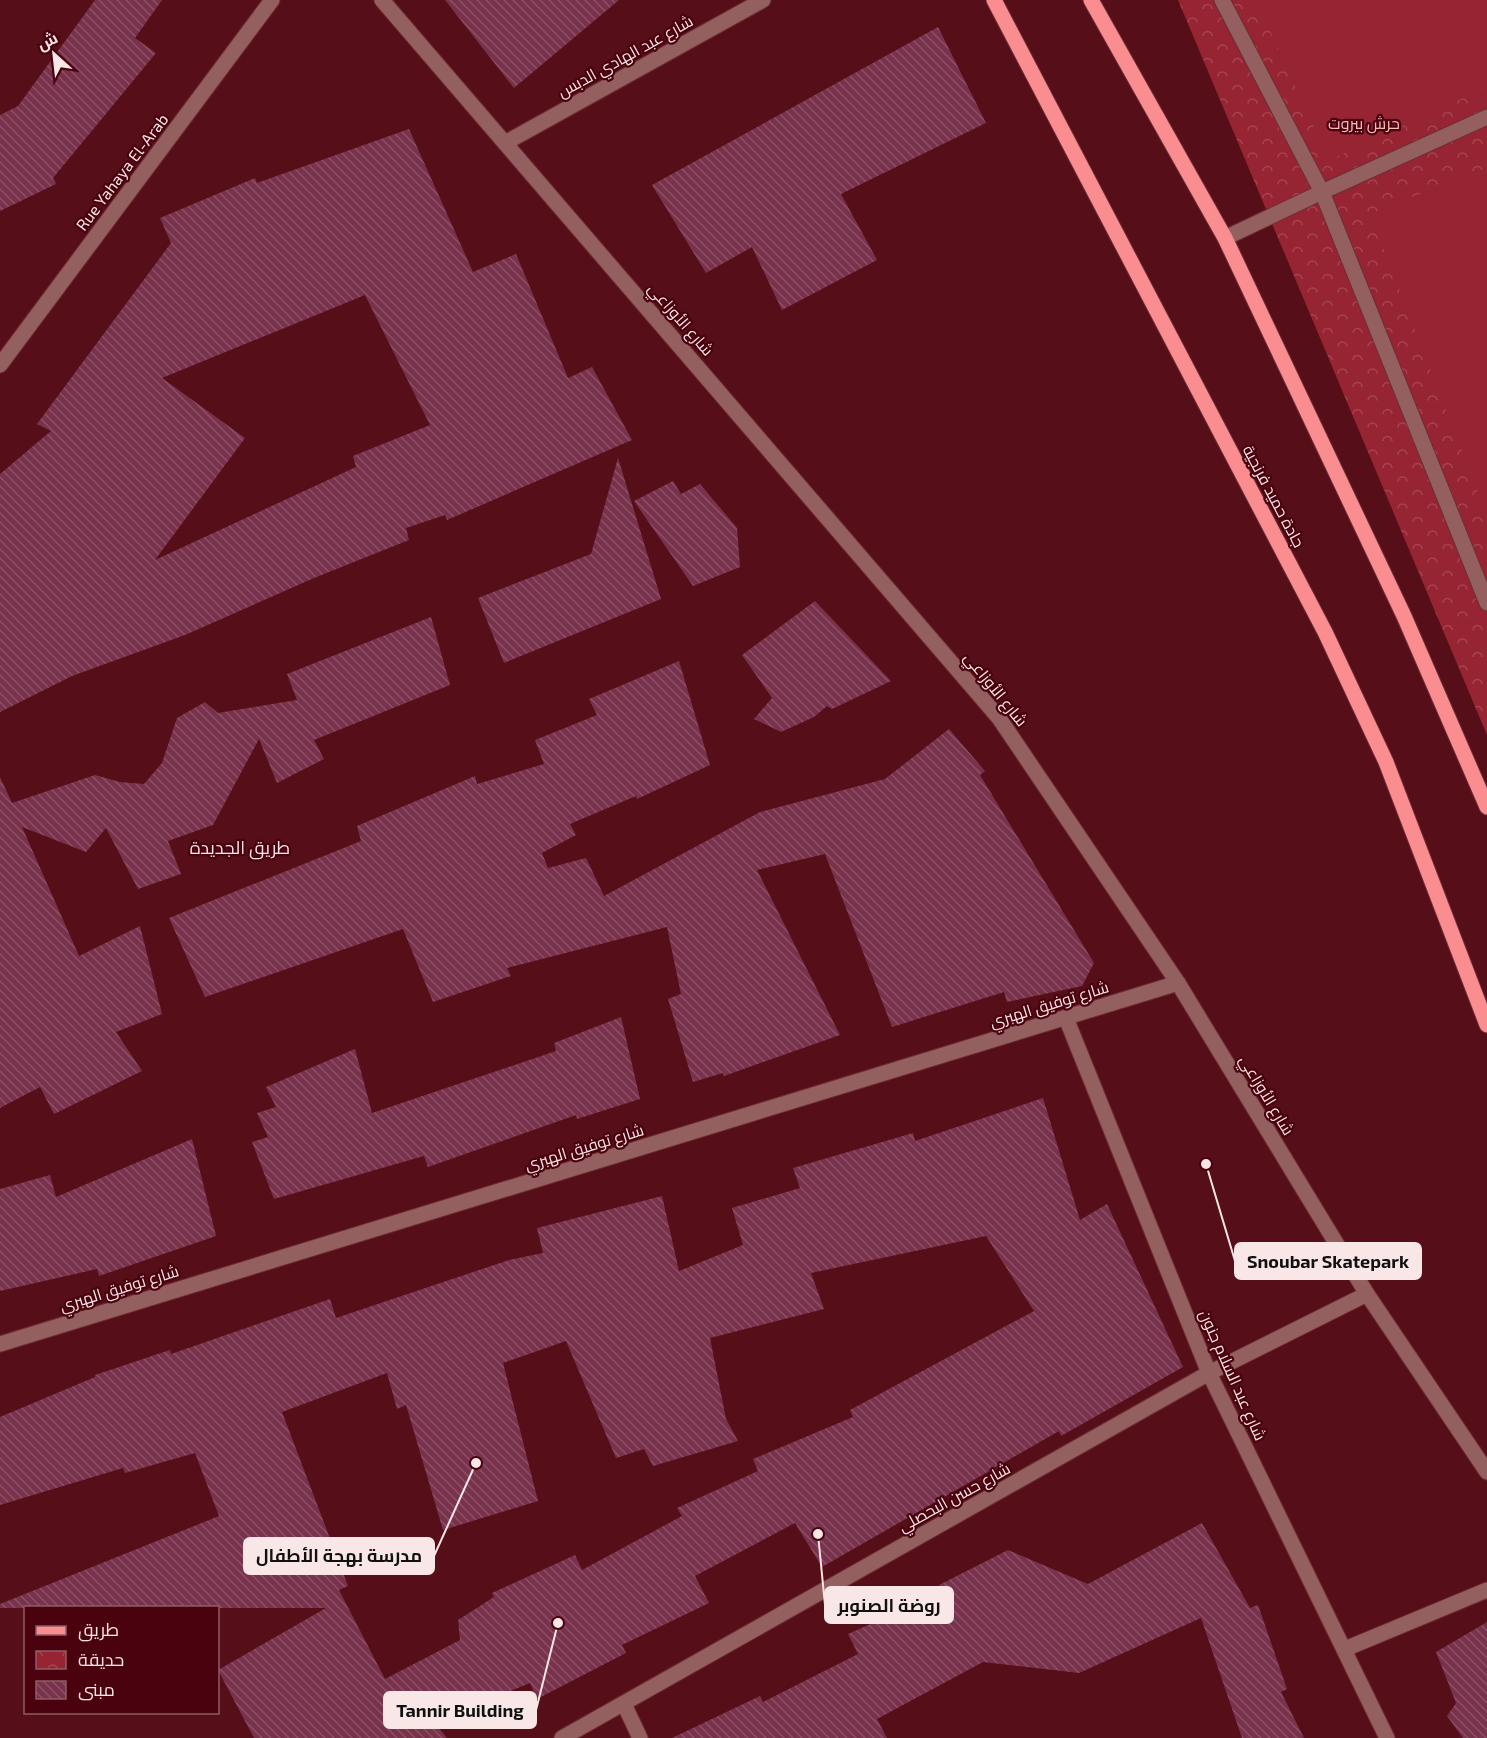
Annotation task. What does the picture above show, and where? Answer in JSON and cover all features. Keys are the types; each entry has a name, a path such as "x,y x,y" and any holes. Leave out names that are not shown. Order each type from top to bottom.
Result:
{"main road":[{"name":"جادة حميد فرنجية","path":"994,0 1325,632 1386,762 1487,1025"},
{"path":"1091,0 1225,238 1404,616 1487,807"}],"street":[{"name":"Rue Yahaya El-Arab","path":"0,365 272,0"},
{"name":"شارع الأوزاعي","path":"382,0 999,718 1178,983 1367,1294 1487,1472"},
{"name":"شارع عبد الهادي الدبس","path":"505,143 763,0"},
{"path":"1222,0 1322,192 1487,603"},
{"path":"1225,238 1487,117"},
{"name":"شارع توفيق الهبري","path":"0,1344 1178,983"},
{"name":"شارع عبد السلام جنون","path":"1066,1018 1209,1373 1387,1738"},
{"name":"شارع حسن البحصلي","path":"562,1738 1209,1373 1367,1294"},
{"path":"1345,1649 1487,1590"},
{"path":"624,1704 640,1738"}],"green space":[{"name":"حرش بيروت","path":"1178,0 1487,0 1487,735"},
{"path":"1256,0 1487,0 1487,87 1329,160"},
{"path":"1487,168 1487,515 1370,214"}],"building":[{"path":"95,0 162,0 135,38 156,53 53,178 56,184 0,211 0,115 18,106"},
{"path":"445,0 619,0 514,88"},
{"path":"938,27 986,123 841,194 877,260 782,310 752,247 706,273 652,185"},
{"path":"409,129 473,272 516,254 568,378 592,367 632,440 447,520 445,515 406,528 409,540 314,578 185,635 72,676 0,712 0,474 51,431 37,424 171,243 160,218 255,178 257,183","holes":["365,295 430,425 353,456 356,467 155,560 245,438 162,378"]},
{"path":"618,458 661,599 504,663 478,598 591,554"},
{"path":"673,481 681,494 700,484 737,528 740,567 693,586 634,501"},
{"path":"815,601 891,681 832,709 827,706 814,717 781,732 754,719 772,698 742,655"},
{"path":"431,617 450,685 314,740 324,759 277,783 259,739 213,825 168,841 181,874 138,889 106,828 86,852 22,827 79,956 140,926 162,1014 116,1032 142,1071 54,1114 40,1087 0,1108 0,777 12,803 95,775 120,782 144,784 162,763 177,718 205,702 218,713 297,700 287,674"},
{"path":"679,661 710,765 637,799 636,796 570,824 576,835 542,853 548,868 586,858 604,896 760,812 885,779 949,729 985,771 980,775 1094,963 1082,986 1007,1002 1004,992 892,1027 825,854 757,870 840,1035 724,1076 723,1073 693,1082 668,999 681,994 667,927 507,968 511,976 433,1002 403,929 205,997 169,918 361,841 357,826 475,776 477,784 544,764 535,740 597,715 589,699"},
{"path":"621,1017 640,1099 577,1119 576,1115 428,1167 424,1156 274,1199 252,1142 268,1137 257,1113 276,1107 266,1087 355,1049 372,1113 556,1051 554,1043"},
{"path":"1043,1098 1080,1220 1107,1204 1183,1367 1061,1436 1059,1431 822,1567 795,1523 695,1576 709,1603 622,1645 626,1653 537,1699 530,1683 434,1722 447,1738 254,1738 219,1669 326,1608 24,1606 24,1608 0,1608 0,1604 219,1516 195,1453 125,1473 123,1468 0,1505 0,1417 95,1377 95,1375 170,1350 171,1354 330,1299 336,1318 509,1260 543,1253 537,1228 662,1196 679,1271 743,1245 732,1208 800,1188 793,1168 913,1133 915,1141","holes":["986,1236 1034,1311 850,1410 853,1417 753,1459 758,1471 677,1508 682,1516 582,1570 575,1555 492,1593 494,1597 458,1620 460,1640 385,1679 339,1590 348,1586 282,1412 387,1373 397,1409 406,1405 443,1530 538,1501 503,1363 566,1341 616,1458 644,1449 653,1466 738,1441 726,1419 710,1338 824,1309 811,1273"]},
{"path":"192,1139 216,1236 99,1276 97,1269 0,1291 0,1189 50,1175 56,1197"},
{"path":"1202,1523 1250,1608 1258,1605 1287,1689 1281,1692 1304,1738 1242,1738 1201,1618 1079,1673 983,1662 877,1719 887,1738 672,1738 760,1696 763,1702 858,1654 848,1634 943,1592 939,1585 1008,1550 1088,1584"},
{"path":"1487,1622 1487,1738 1463,1738 1447,1716 1456,1703 1436,1652"}],"place":[{"name":"Snoubar Skatepark","path":"1206,1164"},
{"name":"مدرسة بهجة الأطفال","path":"476,1463"},
{"name":"روضة الصنوبر","path":"818,1534"},
{"name":"Tannir Building","path":"558,1623"}],"district":[{"name":"طريق الجديدة","path":"240,848"}]}
